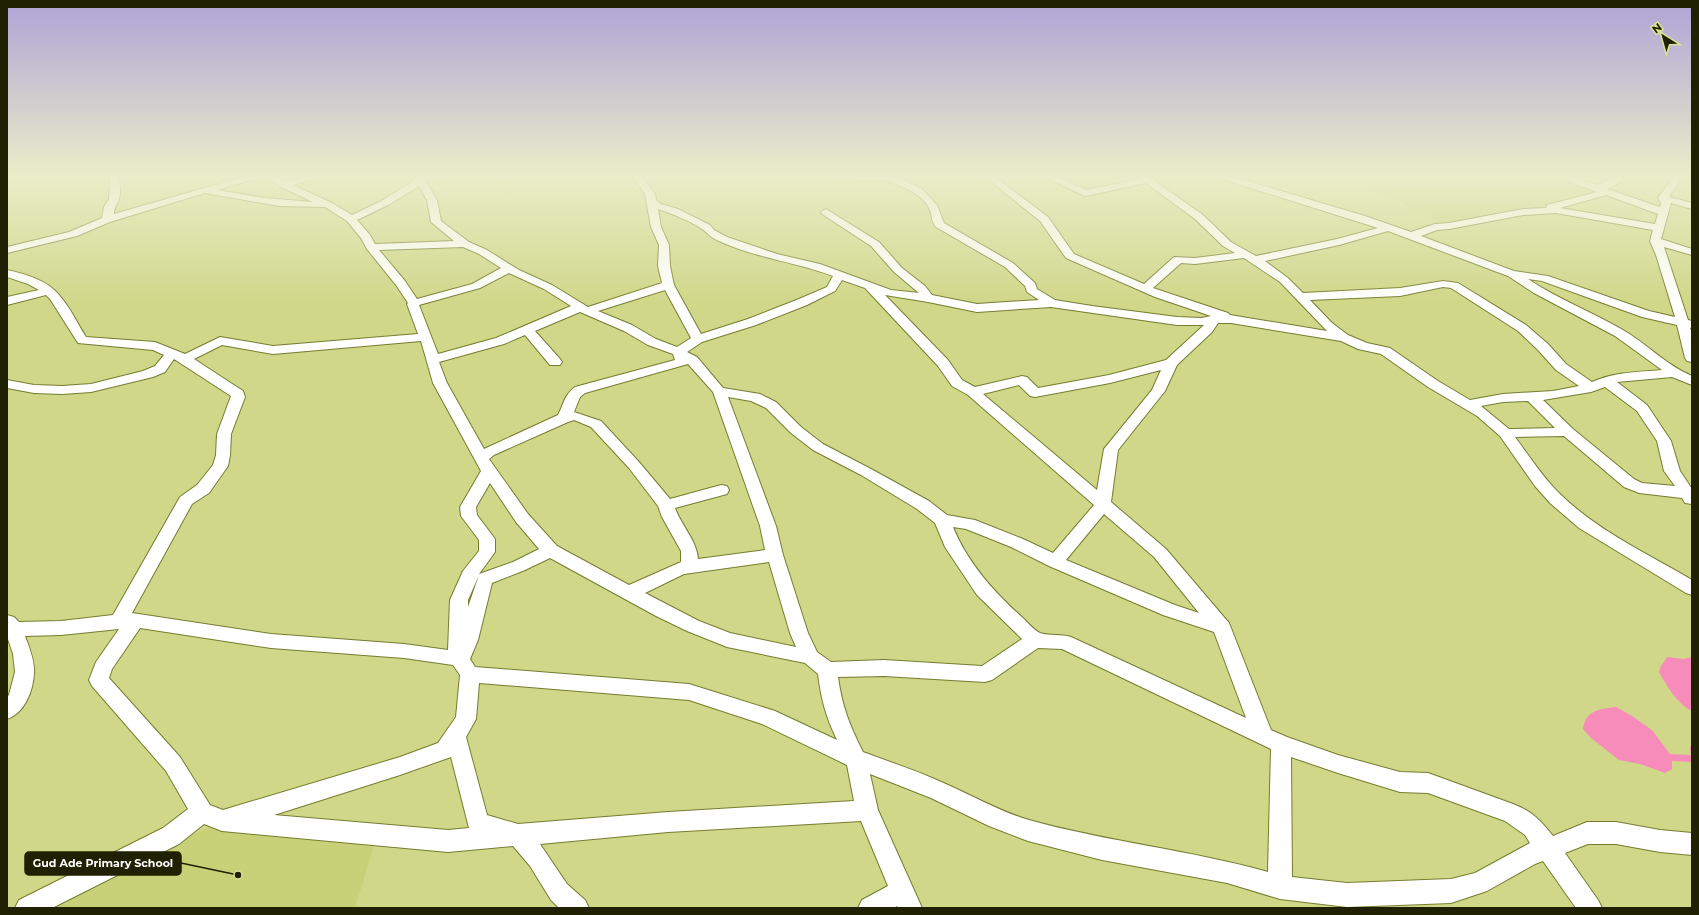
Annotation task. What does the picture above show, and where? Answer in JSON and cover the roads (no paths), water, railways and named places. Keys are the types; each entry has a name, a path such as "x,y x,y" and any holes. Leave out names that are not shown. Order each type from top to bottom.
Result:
{"street":[{"path":"7,250 73,234 110,219"},
{"path":"351,219 366,237 371,247 401,283 414,304 429,345 432,360 440,383 487,468"},
{"path":"435,219 436,222 465,244 548,287 583,309 628,328 652,342 678,352 692,360 719,391 768,526 790,608 799,634 810,657"},
{"path":"654,219 656,227 664,246 664,266 668,284 698,339"},
{"path":"689,219 706,227 710,232 723,239 774,257 816,266 889,293 928,298 976,308 1051,303 1177,321 1201,322 1214,319 1231,318"},
{"path":"836,219 875,244 898,270 921,288 928,298"},
{"path":"937,219 937,222 940,225 1009,265 1031,285 1031,290 1051,303"},
{"path":"1042,219 1070,256 1170,299 1231,318 1344,338 1363,346 1385,351 1433,384 1482,413 1505,433 1540,482 1586,524 1692,588"},
{"path":"1201,219 1227,244 1250,257 1284,280 1328,326 1344,338"},
{"path":"1362,219 1512,274 1538,291 1619,333 1674,373 1692,381"},
{"path":"1411,236 1435,227 1488,219"},
{"path":"1605,219 1658,228"},
{"path":"1661,219 1655,241 1662,254 1668,278 1688,324 1692,358"},
{"path":"1146,289 1178,259 1195,261 1250,257 1339,242 1389,228"},
{"path":"1655,241 1692,252"},
{"path":"371,247 465,244"},
{"path":"414,304 476,286 509,268"},
{"path":"7,272 32,280 49,291 55,297 82,340 155,346 179,356 238,394 224,434 223,455 220,466 203,489 186,501 164,539 127,621 103,667 99,680 173,764 202,812 222,821 448,841 668,822 867,810"},
{"path":"678,352 698,339 752,322 803,302 831,289 840,274"},
{"path":"1512,274 1544,278 1646,314 1688,324"},
{"path":"432,360 500,341 583,309 668,284"},
{"path":"1301,297 1400,292 1443,284 1454,284 1522,328 1544,347 1561,367 1591,388"},
{"path":"869,286 943,363 956,383 973,392 1160,554 1222,628 1272,739 1280,887"},
{"path":"7,301 49,291"},
{"path":"1055,562 1103,505 1111,449 1158,392 1171,363 1208,329 1214,319"},
{"path":"528,330 555,362"},
{"path":"7,384 34,389 62,390 91,388 148,374 160,369 179,356 220,341 273,350 426,337"},
{"path":"564,418 571,404 573,395 580,390 624,376 683,362 678,352"},
{"path":"973,392 1022,380 1035,393 1110,379 1171,363"},
{"path":"1467,405 1502,398 1553,395 1591,388 1606,381 1619,378 1674,373"},
{"path":"1606,381 1642,408 1664,441 1672,471 1690,497"},
{"path":"719,391 755,397 771,405 796,430 818,447 903,493 942,520 969,524 1017,543 1055,562 1169,610 1222,628"},
{"path":"1532,397 1568,432 1629,484 1639,488 1690,497"},
{"path":"690,566 689,551 670,517 666,505 634,465 596,424 575,416 564,418 489,452 481,458 522,518 551,550 567,560 693,626 727,640 810,657 827,670 884,668 985,674 1036,640"},
{"path":"1505,433 1568,432"},
{"path":"487,468 468,507 468,516 487,539 487,552 470,575 459,600 459,618 456,632 461,664 466,719 456,737 478,823 518,835 538,858 559,892 578,908"},
{"path":"666,505 721,490"},
{"path":"942,520 953,547 983,590 1003,611 1036,640 1064,642 1272,739 1338,764 1394,780 1428,783 1513,814 1533,828 1549,848 1590,908"},
{"path":"461,664 468,645 480,592 485,579 519,566 551,550"},
{"path":"639,598 633,591 681,568 775,555"},
{"path":"7,711 18,699 26,672 22,654 9,626 61,628 127,621 271,641 404,651 461,664 689,692 768,717 856,759 939,791 997,820 1028,830 1102,849 1227,872 1280,887 1348,902 1451,891 1479,883 1530,854 1586,833 1616,833 1660,841 1692,844"},
{"path":"827,670 831,699 837,719 856,759 867,810 906,900 870,908"},
{"path":"222,821 400,766 445,750 466,719"},
{"path":"27,908 171,836 202,812"}],"place":[{"name":"Gud Ade Primary School","path":"238,875"}]}
